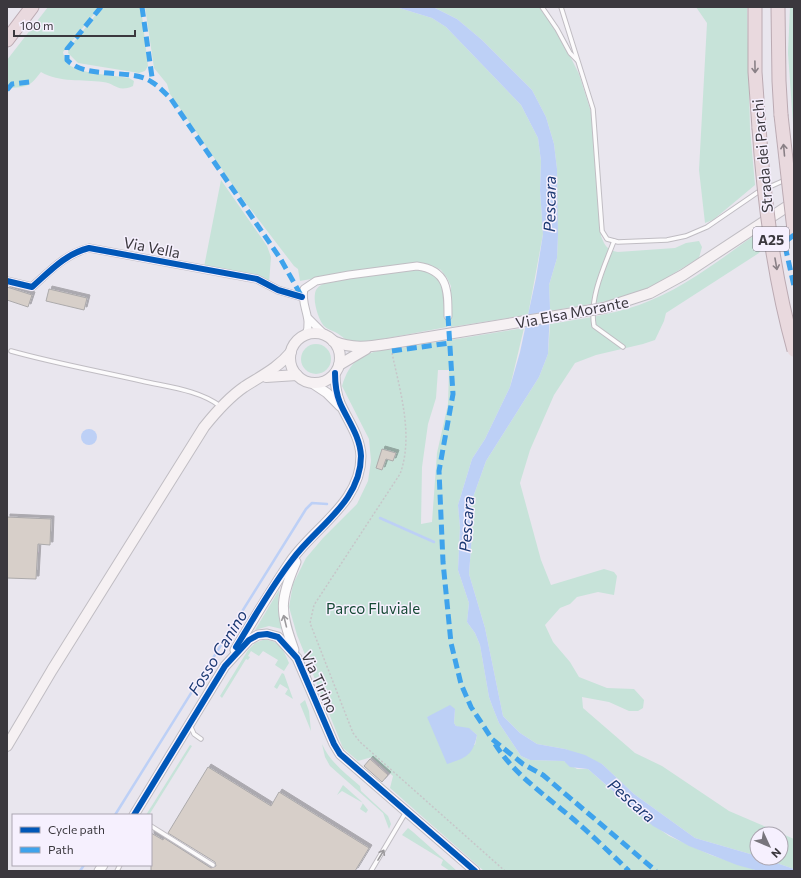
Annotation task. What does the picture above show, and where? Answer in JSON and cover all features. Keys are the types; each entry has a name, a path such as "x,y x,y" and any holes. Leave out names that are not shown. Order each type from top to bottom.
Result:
{"highway":[{"path":"7,40 32,7"},
{"name":"Strada dei Parchi","path":"755,7 755,72 761,163 771,236 794,350"},
{"name":"Strada dei Parchi","path":"778,7 778,81 794,230"}],"main road":[{"name":"Via Elsa Morante","path":"329,338 353,347 390,348 604,308 650,293 689,270 794,202"},
{"path":"7,746 204,427 221,406 233,396 276,368 291,352 294,345 306,335 315,333 329,338 339,350 337,369 327,380 312,383 297,375 291,364 291,352"},
{"name":"Via Elsa Morante","path":"337,369 355,354 372,347"},
{"path":"258,379 272,376 297,375"}],"street":[{"name":"Via Vella","path":"7,281 32,287 62,260 76,252 89,248 257,279 278,290 302,297"},
{"path":"306,335 309,319 302,297 304,289 316,281 349,275 417,266 426,267 441,275 446,284 448,295 448,316"},
{"path":"309,319 329,338"},
{"path":"225,666 290,562 346,500 357,478 360,464 359,441 346,416 337,393 337,369"},
{"path":"312,383 331,397 346,416"},
{"path":"297,658 283,617 282,599 288,580 303,546"},
{"name":"Via Tirino","path":"135,814 225,666 249,640 261,635 278,636 297,658 334,744 340,754 475,871"}],"lane":[{"path":"542,7 558,29 570,53 578,60"},
{"path":"561,7 593,109 602,231 608,239 614,241 667,240 696,233 759,191 794,178"},
{"path":"614,241 595,296 592,315 594,326 623,347"},
{"path":"11,351 45,360 180,389 210,398 221,406"},
{"path":"190,722 192,732 201,739"},
{"path":"371,871 407,811"},
{"path":"152,827 213,865"}],"path":[{"path":"390,348 403,404 406,444 404,461 400,474 314,605 310,623 353,732 360,742 505,871"}],"green space":[{"path":"48,7 100,7 63,52 65,60 68,64 80,70 97,74 129,78 134,81 133,86 128,88 120,88 103,82 56,78 41,72 33,82 27,86 7,89 7,60"},
{"path":"102,7 141,7 148,66 145,71 139,73 78,63 68,53 69,48"},
{"path":"145,7 396,7 432,18 446,27 521,105 538,138 541,161 540,190 543,234 528,315 451,327 451,286 441,270 423,263 349,272 300,281 298,269 294,266 239,194 170,94 167,84 154,68"},
{"path":"433,7 539,7 560,36 579,74 591,112 601,236 605,245 609,249 618,252 675,248 686,243 699,241 702,247 699,258 648,289 625,298 550,311 549,285 557,258 557,169 554,144 546,117 532,90 482,40 457,19"},
{"path":"696,7 747,7 750,129 755,185 713,220 705,223 699,170 707,23"},
{"path":"790,7 794,7 794,138 788,53"},
{"path":"221,180 267,246 271,257 269,283 245,273 204,267"},
{"path":"762,230 764,245 759,253 666,313 655,340 596,355 575,363 554,395 530,450 520,483 541,560 551,585 604,569 614,572 617,576 614,595 598,592 577,597 570,604 560,608 545,625 553,642 570,662 579,677 607,688 634,689 644,700 643,708 638,711 629,711 609,702 582,697 583,708 635,753 662,766 729,811 764,826 749,826 749,854 695,838 634,794 602,764 565,749 537,744 520,733 503,716 485,628 469,574 472,534 471,503 486,461 539,377 548,354 550,324 595,316 639,305 672,290 703,272"},
{"path":"420,268 439,278 445,288 447,327 356,344 326,328 322,323 316,309 315,294 316,290 323,284 332,280"},
{"name":"Parco Fluviale","path":"524,328 510,387 485,439 472,459 458,505 460,527 458,570 469,603 467,622 475,633 480,645 489,697 499,723 521,756 530,760 564,761 577,769 588,769 640,815 669,836 711,855 759,871 484,871 390,788 393,776 372,757 358,761 343,748 297,635 289,607 293,584 306,558 323,538 357,504 368,481 371,461 369,439 342,386 345,377 353,364 363,356 378,351","holes":["438,370 449,370 448,404 437,453 432,522 421,524 422,467 428,424 436,398","455,709 454,723 456,726 468,729 477,735 475,745 427,717"]},
{"path":"316,344 327,348 331,359 327,370 316,374 305,370 301,359 305,348"},
{"path":"279,590 278,609 282,629 269,626 255,630"},
{"path":"263,640 273,641 283,650 289,663 284,671 275,665 278,660 263,651 259,656 251,651 248,656 250,657 248,660 246,659 222,698 220,696 248,650 255,643"},
{"path":"282,673 284,674 293,699 285,694 288,689 280,684 277,689 274,687"},
{"path":"305,700 309,711 311,731 300,704"},
{"path":"322,744 334,762 360,786 361,791 388,816 391,824 389,829 383,813 330,766 325,757"},
{"path":"190,745 192,746 150,814 147,814"},
{"path":"343,785 362,803 342,791 337,795"},
{"path":"363,803 368,810 366,813 360,809"},
{"path":"408,828 457,871 450,871 441,865 443,860 402,835"},
{"path":"789,837 794,839 794,869 785,866 789,866"}],"water":[{"name":"Pescara","path":"396,7 433,7 457,19 482,40 532,90 546,117 554,144 557,169 557,258 549,285 550,308 548,354 539,377 486,461 471,503 472,534 469,574 485,628 503,716 520,733 537,744 565,749 585,755 602,764 634,794 695,838 749,854 749,866 785,866 794,869 794,871 759,871 737,865 689,846 653,826 588,769 570,767 564,761 530,760 521,756 499,723 489,697 480,645 475,633 467,622 469,603 458,570 460,527 458,505 472,459 485,439 510,387 520,352 536,278 543,234 540,190 541,161 538,138 521,105 446,27 432,18"},
{"path":"89,429 95,431 97,437 95,443 89,445 83,443 81,437 83,431"},
{"path":"450,705 455,709 454,723 456,726 469,728 477,735 473,747 468,755 447,764 427,717"}],"building":[{"path":"7,287 32,295 28,307 7,300"},
{"path":"49,289 87,298 84,310 46,301"},
{"path":"382,449 396,453 393,461 386,459 382,470 376,468"},
{"path":"7,517 51,519 50,545 38,544 36,579 7,578"},
{"path":"370,759 388,775 382,782 364,766"},
{"path":"208,767 271,806 279,792 369,848 355,871 151,871 152,834 163,840 164,838 211,868 216,866 215,862 168,833"}],"waterway":[{"name":"Fosso Canino","path":"116,814 306,509 312,503 327,504"},
{"name":"Fosso Canino","path":"380,518 434,542"},
{"name":"Fosso Canino","path":"80,871 83,866"}],"marked path":[{"path":"101,7 67,49 67,60 75,66 83,69 144,78 155,84 171,99 280,258 302,297"},
{"path":"142,7 153,84"},
{"path":"7,90 12,84 30,82"},
{"path":"794,235 786,241 785,246 794,286"},
{"path":"448,316 453,394 439,471 443,562 451,643 461,684 471,707 492,739 523,764 543,775 656,871"},
{"path":"392,351 450,343"},
{"path":"495,744 509,763 525,779 596,839 629,871"}],"cycle path":[{"path":"7,281 32,287 72,254 89,248 257,279 278,290 302,297"},
{"path":"236,647 284,570 302,548 336,513 354,487 359,472 361,456 360,449 356,435 339,399 336,388 335,373"},
{"path":"135,814 225,666 249,640 258,635 267,634 278,637 297,658 334,744 340,754 475,871"}]}
